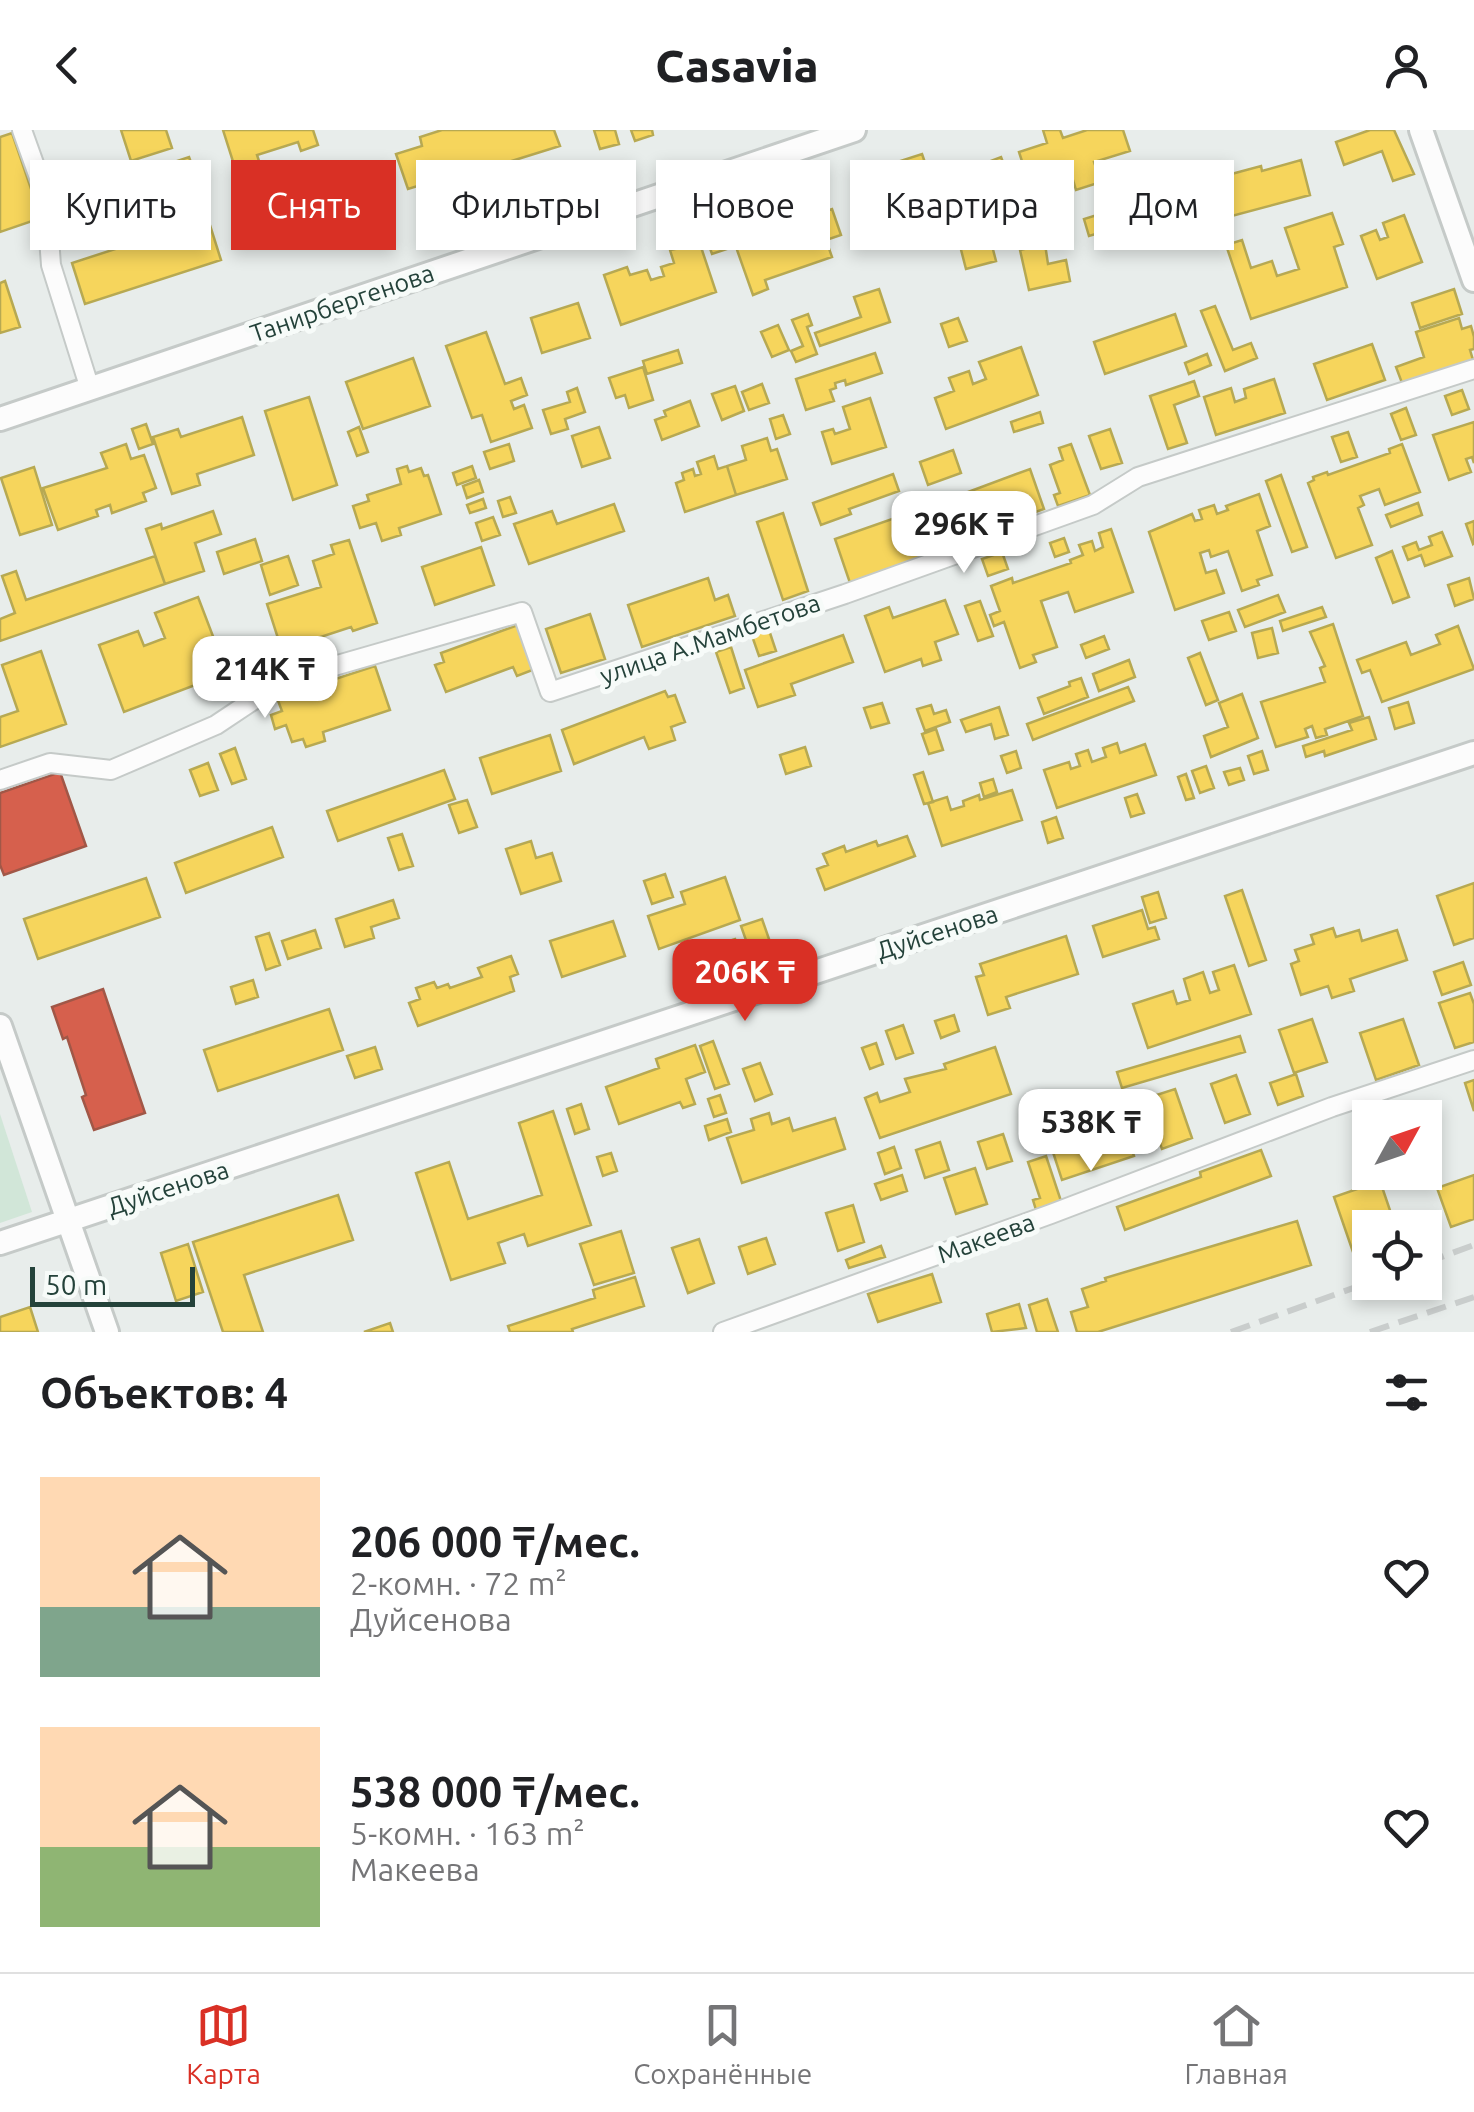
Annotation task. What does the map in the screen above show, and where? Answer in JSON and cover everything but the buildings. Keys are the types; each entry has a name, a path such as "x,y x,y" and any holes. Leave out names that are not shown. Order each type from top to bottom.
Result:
{"street":[{"path":"22,130 46,197 51,265 90,389"},
{"name":"Танирбергенова","path":"0,419 854,130"},
{"path":"1421,130 1474,280"},
{"name":"улица А.Мамбетова","path":"0,780 50,762 110,770 216,725 282,681 522,612 550,692 1093,506 1138,477 1474,369"},
{"name":"Дуйсенова","path":"0,1242 1474,753"},
{"path":"0,1026 106,1332"},
{"name":"Макеева","path":"723,1332 1332,1108 1474,1060"}],"green space":[{"path":"0,1114 32,1212 0,1223"}],"railway":[{"path":"1442,1257 1474,1245"},
{"path":"1231,1332 1352,1288"},
{"path":"1370,1332 1474,1297"}]}
